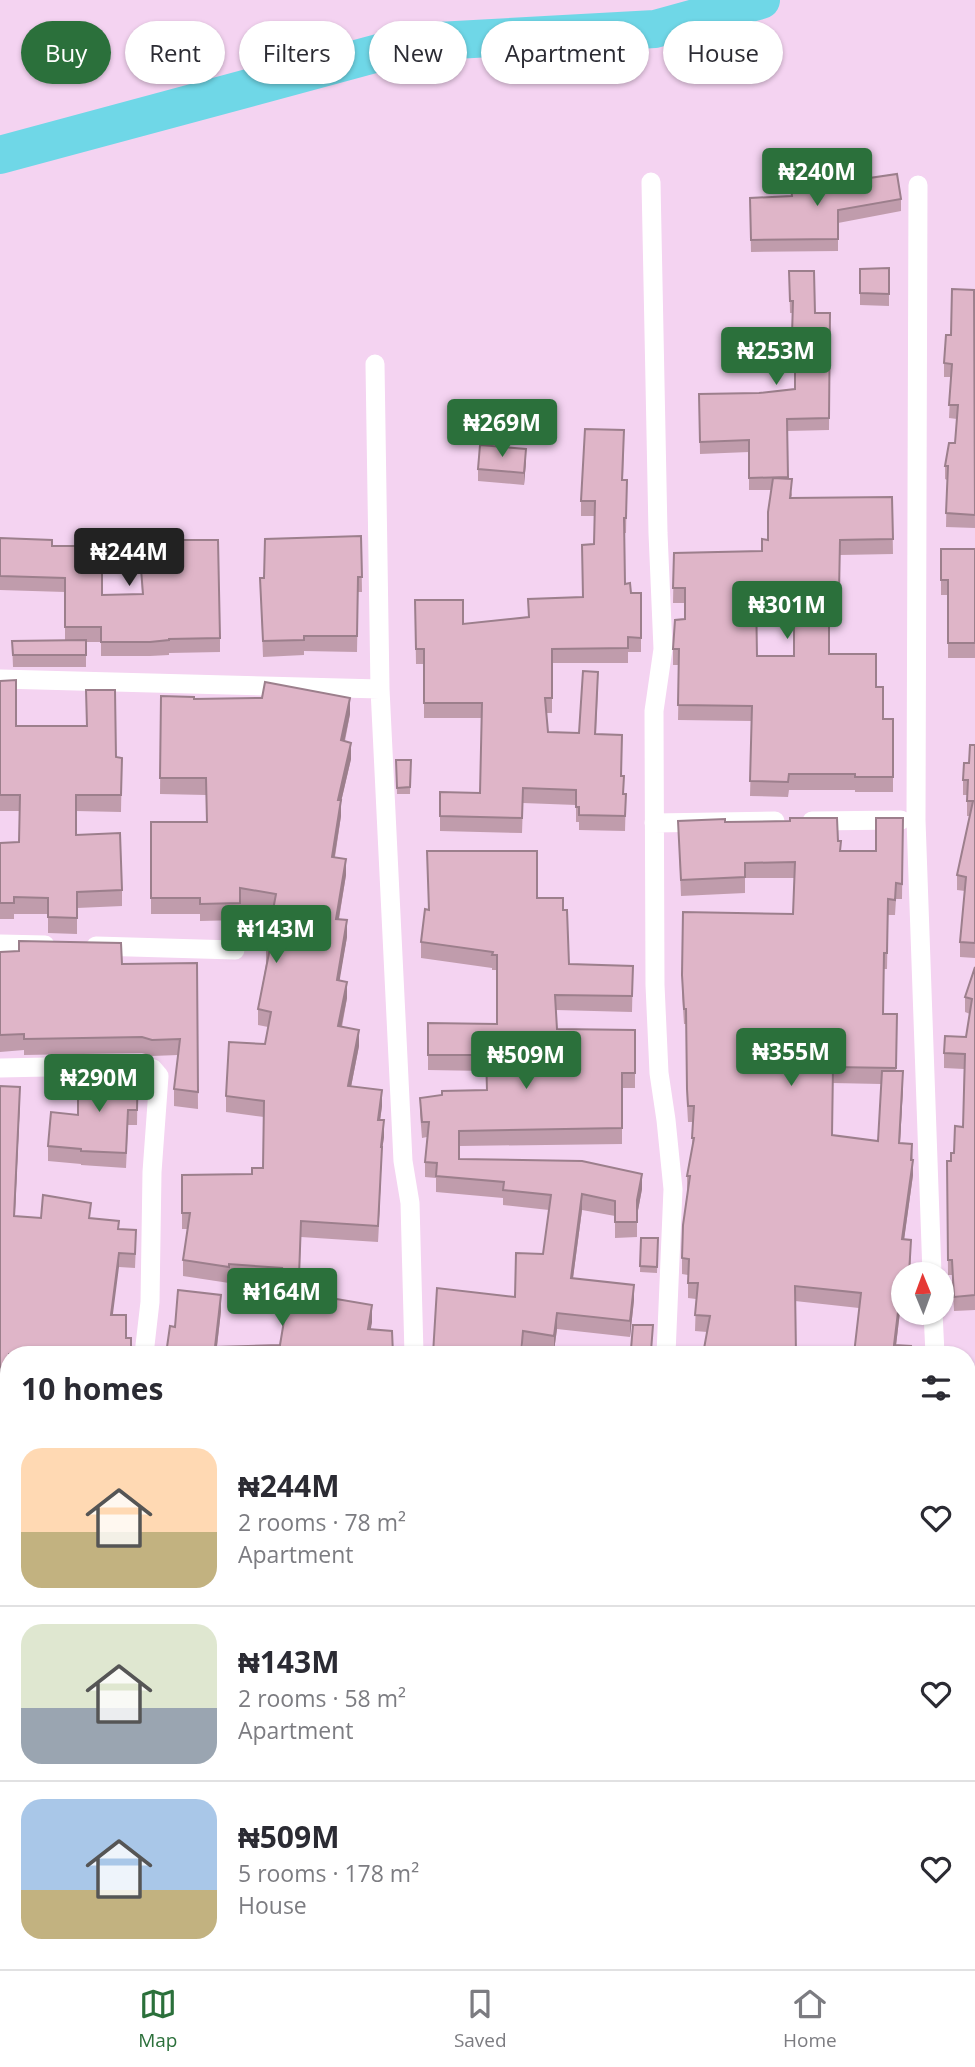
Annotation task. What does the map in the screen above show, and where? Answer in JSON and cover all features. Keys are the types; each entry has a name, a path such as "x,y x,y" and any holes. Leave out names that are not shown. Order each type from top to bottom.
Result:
{"street":[{"path":"651,182 657,520 663,649 654,711 656,1024 673,1189 666,1346"},
{"path":"918,185 916,820 932,1262"},
{"path":"374,364 380,689 403,1161 410,1203 414,1346"},
{"path":"0,679 380,689"},
{"path":"654,822 916,820"},
{"path":"0,944 235,950"},
{"path":"0,1068 142,1065 153,1069 159,1076 152,1172 150,1302 145,1346"},
{"path":"934,1325 935,1346"}],"building":[{"path":"897,174 901,199 838,210 838,239 751,240 750,198 792,196 791,187"},
{"path":"889,268 889,294 860,293 860,269"},
{"path":"789,271 814,271 815,313 830,313 829,418 787,419 788,477 749,478 749,440 700,442 699,394 759,393 795,389 795,358 735,360 734,338 792,335 793,301 790,301"},
{"path":"952,289 974,290 975,515 946,513 948,466 945,466 949,443 955,443 958,405 949,405 952,364 944,363 946,335 951,335"},
{"path":"585,429 624,430 622,480 627,480 624,518 625,584 630,583 631,593 641,593 641,638 628,637 628,648 552,649 552,698 545,698 548,732 579,733 583,671 598,672 595,734 622,735 621,776 624,776 623,794 626,794 625,816 579,815 576,790 523,788 522,818 440,816 440,792 480,793 482,703 424,703 424,649 416,649 415,600 463,600 463,624 529,617 528,599 583,597 582,545 594,544 595,501 581,501"},
{"path":"480,445 526,449 524,473 478,469"},
{"path":"773,478 792,479 790,498 892,497 893,539 840,540 839,593 829,593 829,654 876,654 876,687 883,687 883,719 893,719 893,777 789,774 788,782 750,781 752,706 678,705 679,649 673,649 675,620 685,619 685,588 673,588 674,553 762,551 762,539 768,540 768,512","holes":["756,592 794,594 794,656 757,656"]},
{"path":"361,536 362,577 358,577 357,636 304,636 304,640 263,641 260,578 264,578 265,539"},
{"path":"0,538 52,540 52,546 102,546 102,595 143,594 141,569 146,569 145,545 171,544 171,540 218,540 220,638 101,642 101,627 65,627 65,578 0,576"},
{"path":"941,549 975,549 975,643 948,643 948,580 941,580"},
{"path":"86,640 86,655 13,655 12,641"},
{"path":"16,680 16,726 87,726 86,690 115,690 116,757 122,758 121,795 76,795 76,835 120,833 122,890 77,892 77,918 48,917 48,898 14,897 14,903 0,903 0,843 19,842 20,795 0,795 0,681"},
{"path":"265,682 350,698 341,740 351,743 338,800 341,800 332,857 346,859 336,919 347,920 337,980 347,982 338,1026 359,1030 348,1086 382,1090 378,1120 384,1120 378,1226 301,1221 299,1276 281,1275 282,1268 229,1264 229,1267 183,1260 190,1213 182,1213 182,1175 252,1174 252,1168 263,1168 264,1101 226,1096 229,1042 265,1044 271,1012 258,1009 270,948 266,947 276,894 240,888 240,903 200,904 200,898 151,898 151,822 207,822 206,778 160,778 161,696 194,699 262,698"},
{"path":"970,745 975,745 975,943 960,942 966,877 957,875 973,801 967,801 968,780 963,780 964,763 969,763"},
{"path":"396,760 411,760 410,787 397,788"},
{"path":"837,818 840,851 876,851 876,818 903,818 902,884 896,883 895,900 888,899 887,953 884,953 883,1014 897,1014 896,1068 833,1067 832,1135 878,1141 882,1071 903,1071 899,1143 912,1144 913,1160 902,1239 911,1240 910,1262 891,1262 891,1325 896,1325 894,1345 911,1346 855,1346 861,1293 795,1286 796,1346 704,1346 710,1316 695,1315 698,1283 688,1283 689,1259 682,1258 683,1225 690,1176 687,1176 694,1138 694,1106 688,1106 687,1089 686,1009 682,975 683,912 793,914 795,862 745,863 745,877 681,880 678,821 725,819 725,822"},
{"path":"427,851 537,851 537,898 563,898 563,910 567,910 569,964 633,966 632,996 555,995 557,1029 635,1030 635,1073 622,1073 622,1128 459,1131 459,1159 582,1161 642,1174 637,1200 637,1222 615,1222 615,1201 582,1194 571,1278 634,1285 630,1321 557,1313 554,1336 523,1331 522,1346 433,1346 437,1288 515,1297 516,1253 543,1254 551,1195 503,1190 504,1182 436,1176 437,1163 425,1162 429,1122 422,1122 420,1098 442,1095 442,1091 487,1090 486,1055 428,1055 428,1023 497,1024 497,955 492,955 493,952 421,942 425,909 429,910"},
{"path":"19,941 121,943 122,964 197,963 198,1092 174,1089 180,1039 24,1039 24,1034 0,1035 0,952 19,951"},
{"path":"975,967 975,1295 954,1297 954,1262 948,1260 947,1161 951,1161 951,1153 954,1153 955,1126 963,1127 965,1054 944,1053 945,1036 966,1037 972,999 965,997"},
{"path":"115,1063 138,1063 137,1110 128,1110 126,1153 48,1146 51,1112 78,1115 78,1078 115,1079"},
{"path":"0,1086 20,1087 14,1216 41,1218 43,1195 91,1203 89,1218 119,1221 118,1229 136,1230 135,1254 119,1253 111,1315 126,1315 126,1338 131,1338 131,1346 0,1346"},
{"path":"641,1238 658,1238 657,1267 640,1266"},
{"path":"178,1290 221,1295 215,1346 167,1346 170,1326 175,1327"},
{"path":"289,1291 372,1305 368,1329 392,1331 393,1346 248,1346 280,1345"},
{"path":"633,1325 653,1325 651,1346 631,1346"}],"waterway":[{"path":"0,155 419,42 655,29 761,0"}]}
